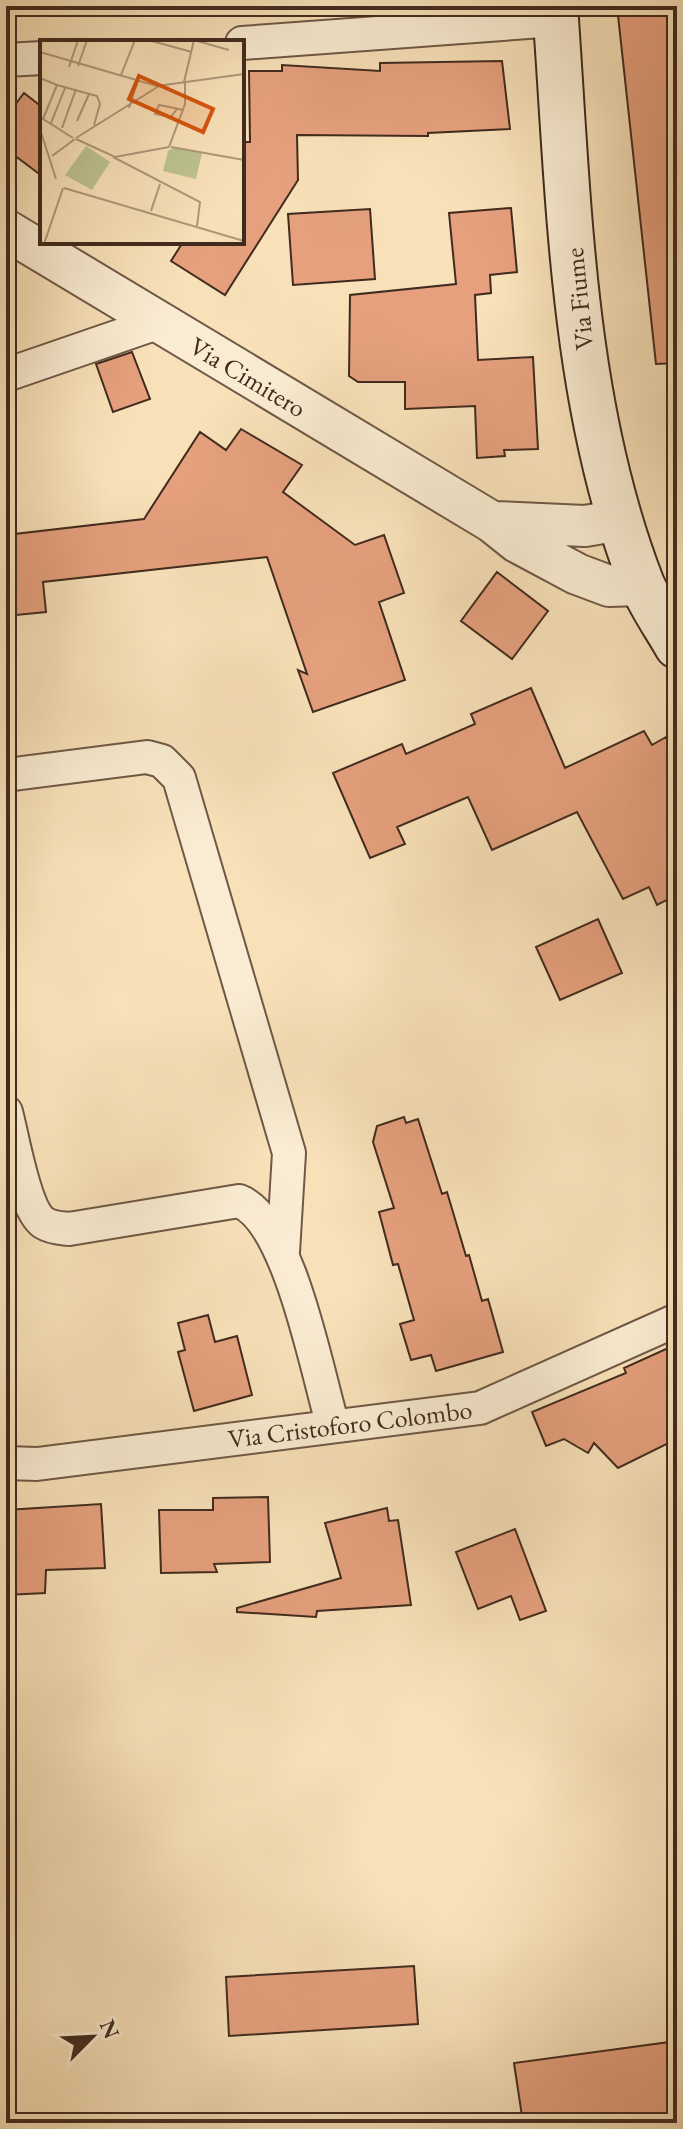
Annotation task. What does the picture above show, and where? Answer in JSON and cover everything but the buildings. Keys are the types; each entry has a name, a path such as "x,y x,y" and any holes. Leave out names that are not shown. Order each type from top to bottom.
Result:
{"main road":[{"name":"Via Fiume","path":"555,13 587,373 621,520 642,585 677,646"}],"street":[{"path":"244,43 555,13"},
{"path":"6,60 40,58"},
{"name":"Via Cimitero","path":"6,230 492,522 517,542 577,574 609,586 642,585"},
{"path":"6,375 157,323"},
{"name":"Via Cimitero","path":"492,522 573,526 621,520"},
{"path":"6,775 147,757 162,761 179,778 289,1153 283,1252"},
{"path":"6,1112 32,1209 43,1223 56,1228 69,1229 239,1201 273,1189 290,1176"},
{"path":"239,1201 251,1206 267,1223 283,1252 333,1426"},
{"name":"Via Cristoforo Colombo","path":"6,1463 37,1464 480,1408 677,1320"}]}
